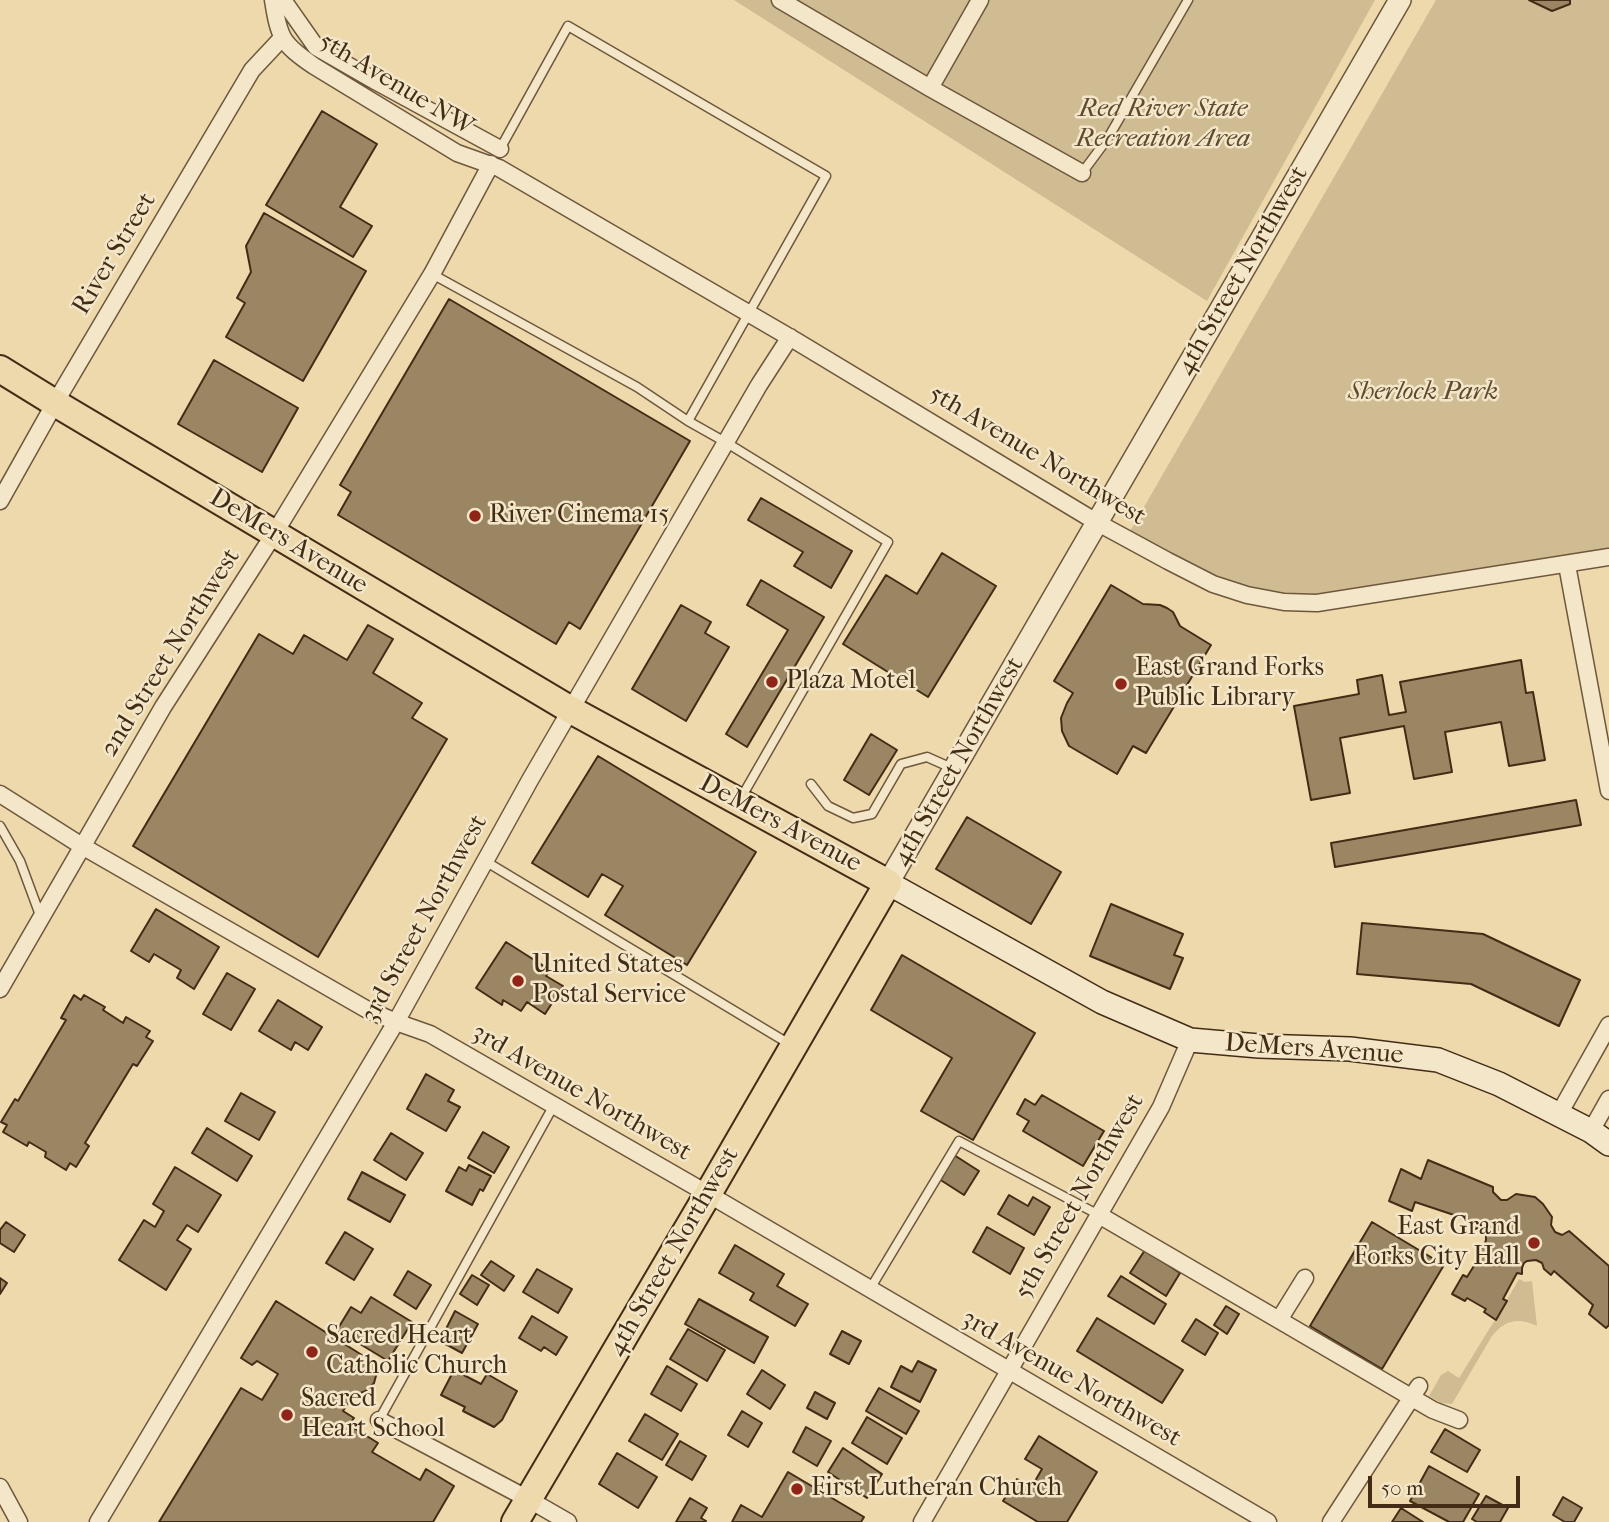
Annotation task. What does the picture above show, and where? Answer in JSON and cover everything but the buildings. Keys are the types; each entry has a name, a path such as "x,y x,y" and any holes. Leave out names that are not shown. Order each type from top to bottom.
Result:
{"main road":[{"name":"DeMers Avenue","path":"0,369 571,710 1102,1002 1190,1040 1259,1046 1350,1049 1438,1060 1499,1084 1600,1137"},
{"name":"4th Street Northwest","path":"515,1522 888,883"}],"street":[{"path":"273,0 282,38"},
{"path":"283,0 316,47 500,149"},
{"path":"780,0 1082,173"},
{"path":"930,88 980,0"},
{"name":"4th Street Northwest","path":"888,883 1400,0"},
{"name":"5th Avenue NW","path":"282,38 293,52 313,66 457,153 491,164"},
{"name":"River Street","path":"0,501 252,70 282,38"},
{"name":"5th Avenue Northwest","path":"491,164 790,337 1098,523 1213,584 1247,596 1317,603 1609,557"},
{"name":"2nd Street Northwest","path":"0,989 163,707 274,534 432,274 491,164"},
{"name":"3rd Street Northwest","path":"98,1522 396,1022 571,710 759,385 790,337"},
{"path":"1567,565 1609,791"},
{"path":"0,794 82,846"},
{"name":"3rd Avenue Northwest","path":"82,846 366,1009 430,1034 1268,1522"},
{"path":"1559,1114 1609,1025"},
{"name":"5th Street Northwest","path":"922,1522 1161,1107 1190,1040"},
{"path":"1600,1137 1609,1098"},
{"path":"1099,1215 1279,1320 1415,1392 1433,1410 1459,1420"},
{"path":"1279,1320 1305,1278"},
{"path":"1331,1522 1415,1392"},
{"path":"379,1420 568,1522"},
{"path":"0,1487 19,1522"}],"lane":[{"path":"1082,173 1108,138 1188,0"},
{"path":"491,164 568,26 826,176 688,421"},
{"path":"432,274 637,387 688,421 888,542 738,802"},
{"path":"811,784 828,806 853,818 872,814 901,764 927,757 955,769"},
{"path":"0,826 20,862 41,917"},
{"path":"485,861 793,1046"},
{"path":"379,1420 554,1105"},
{"path":"870,1289 959,1141 1099,1215"}],"green space":[{"name":"Red River State Recreation Area","path":"734,0 1375,0 1207,301"},
{"name":"Sherlock Park","path":"1436,0 1609,0 1609,552 1317,603 1247,595 1129,533"},
{"path":"1519,1279 1532,1281 1537,1326 1518,1321 1502,1326 1492,1336 1452,1404 1441,1403 1429,1396 1441,1375 1448,1371 1459,1378"}],"place":[{"name":"River Cinema 15","path":"475,516"},
{"name":"Plaza Motel","path":"772,682"},
{"name":"East Grand Forks Public Library","path":"1121,684"},
{"name":"United States Postal Service","path":"518,981"},
{"name":"East Grand Forks City Hall","path":"1534,1243"},
{"name":"Sacred Heart Catholic Church","path":"312,1352"},
{"name":"Sacred Heart School","path":"287,1415"},
{"name":"First Lutheran Church","path":"797,1489"}]}
